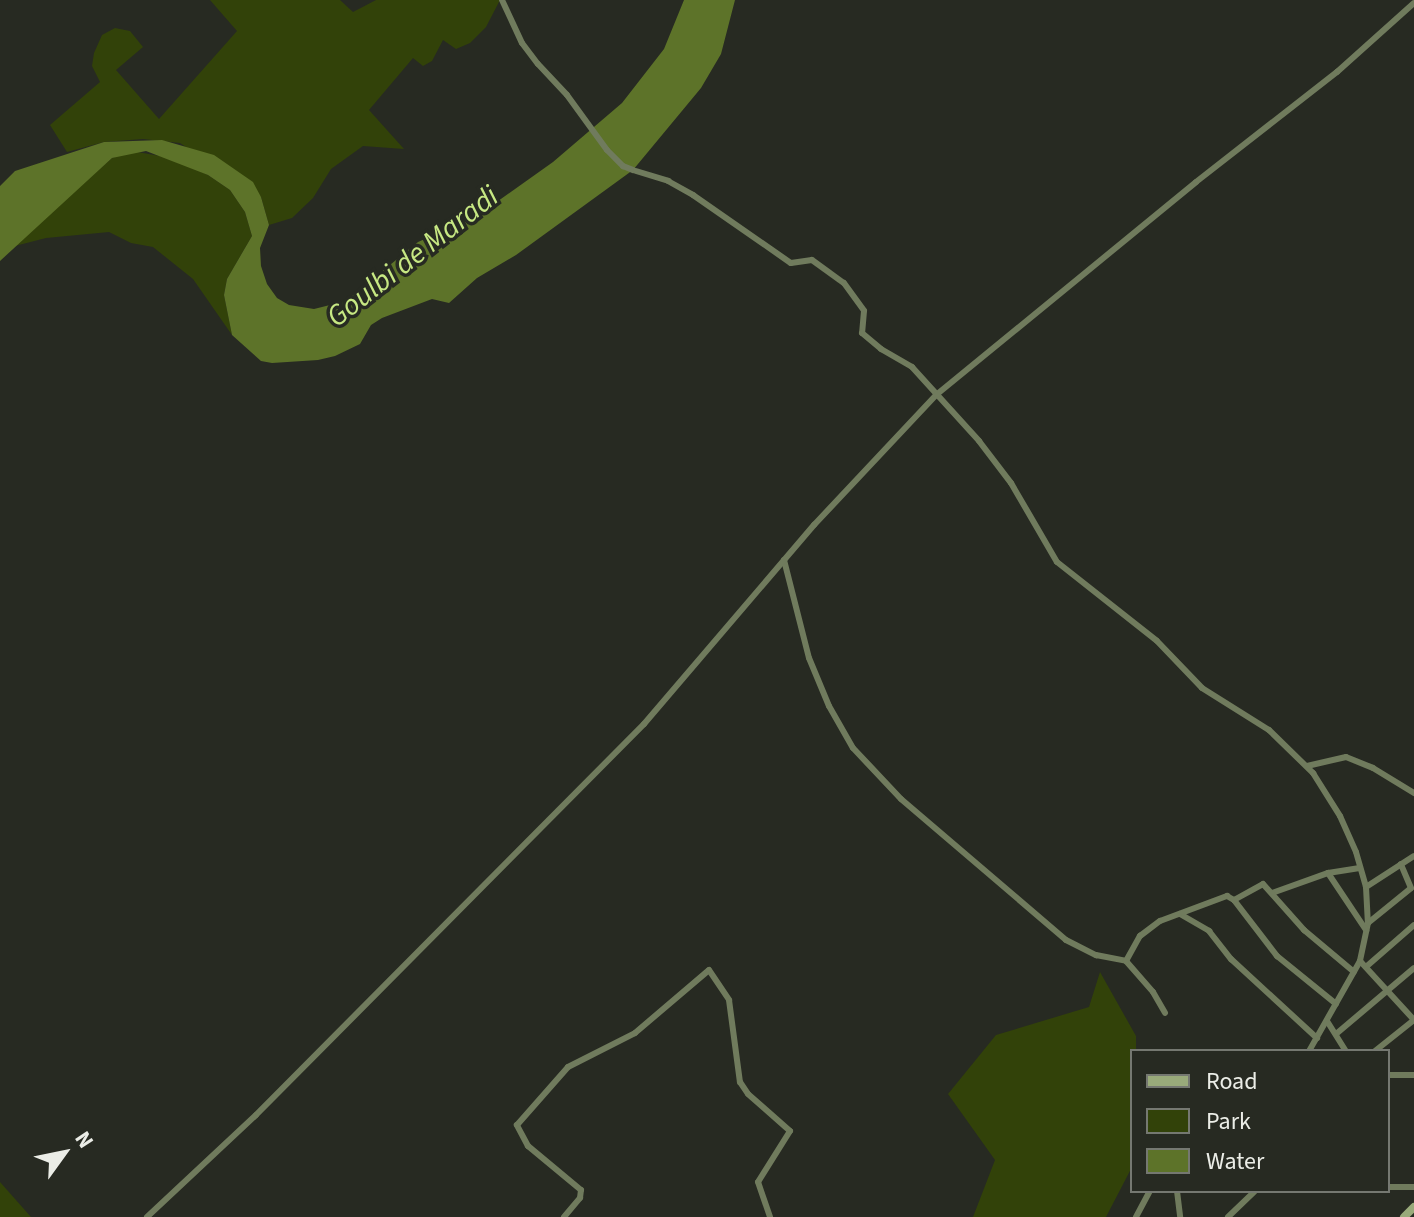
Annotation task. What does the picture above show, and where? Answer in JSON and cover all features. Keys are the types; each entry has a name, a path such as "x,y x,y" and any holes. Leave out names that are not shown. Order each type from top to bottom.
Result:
{"street":[{"path":"502,0 530,53 581,112 590,131 623,166 668,181 693,195 791,263 812,260 834,274 862,304 862,333 881,349 912,367 998,463 1057,562 1157,641 1202,688 1251,716 1307,766 1340,816 1366,887 1368,923 1364,964 1414,1020 1378,1049"},
{"path":"147,1217 273,1099 644,724 868,464 936,395 1196,182 1337,72 1414,3"},
{"path":"784,560 806,650 829,706 853,748 901,799 1066,940 1088,953 1126,961 1153,992 1165,1013"},
{"path":"1307,766 1346,757 1373,768 1414,793"},
{"path":"1366,887 1414,856"},
{"path":"1368,923 1411,888 1401,864"},
{"path":"1272,893 1328,873 1360,868"},
{"path":"1328,873 1367,932"},
{"path":"1234,900 1261,884 1304,930 1354,972"},
{"path":"1126,961 1144,932 1160,921 1227,896 1234,900 1277,956 1336,1004"},
{"path":"1180,914 1209,931 1231,959 1317,1038"},
{"path":"1310,1049 1354,972 1414,925"},
{"path":"1336,1034 1414,968"},
{"path":"564,1217 580,1198 581,1190 528,1146 517,1125 568,1067 635,1033 709,970 729,1000 735,1066 742,1085 790,1129 789,1138 758,1182 770,1217"},
{"path":"1327,1021 1345,1049"},
{"path":"1390,1075 1414,1075"},
{"path":"1390,1187 1414,1187"},
{"path":"1136,1217 1149,1193"},
{"path":"1177,1193 1180,1217"},
{"path":"1228,1217 1253,1193"},
{"path":"1404,1217 1414,1207"}],"green space":[{"path":"210,0 340,0 353,12 376,0 500,0 486,27 470,43 456,49 443,40 432,61 423,66 413,58 369,110 404,149 363,146 331,169 313,198 292,218 269,225 261,197 180,143 143,139 104,142 67,152 50,125 100,82 92,66 94,53 102,35 115,28 130,31 143,47 116,70 159,119 237,31"},
{"path":"132,151 171,158 208,175 230,190 245,212 252,236 227,279 224,295 232,335 193,279 153,247 131,243 109,232 46,238 11,247 112,158"},
{"path":"1100,972 1136,1036 1136,1049 1130,1049 1130,1171 1106,1217 973,1217 995,1160 948,1094 996,1035 1089,1007"},
{"path":"0,1182 31,1217 0,1217"}],"water":[{"name":"Goulbi de Maradi","path":"684,0 735,0 721,54 701,88 633,170 516,255 477,278 449,303 432,299 382,318 371,325 360,344 335,356 318,360 261,361 232,335 224,295 227,279 252,236 245,212 230,190 208,175 146,151 112,158 0,261 0,186 15,171 104,142 162,140 214,155 253,182 269,225 260,248 261,266 267,284 277,298 289,305 314,309 346,301 418,242 477,216 553,162 622,103 664,49"}]}
